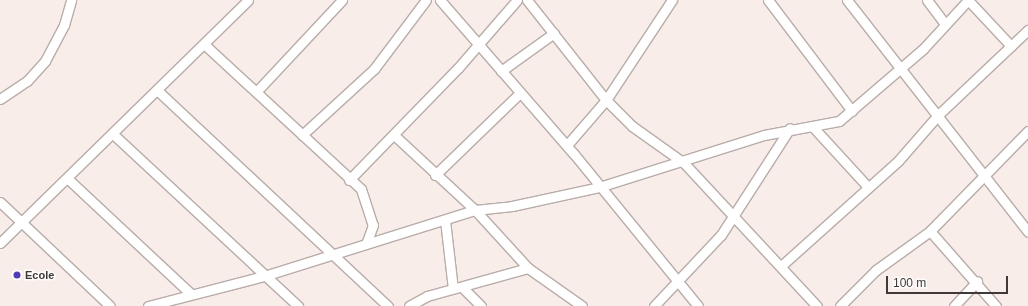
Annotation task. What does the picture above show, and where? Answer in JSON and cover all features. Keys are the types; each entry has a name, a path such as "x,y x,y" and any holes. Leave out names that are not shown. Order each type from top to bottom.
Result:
{"street":[{"path":"0,99 27,81 45,61 64,25 71,0"},
{"path":"0,243 206,45 248,0"},
{"path":"256,92 342,0"},
{"path":"302,135 374,69 426,0"},
{"path":"440,0 478,46 567,145 599,187 678,284 698,306"},
{"path":"349,180 394,135 478,46 517,0"},
{"path":"527,0 606,100 632,126 684,163 817,306"},
{"path":"567,145 606,100 670,3 660,0"},
{"path":"768,0 852,111"},
{"path":"846,0 899,68 986,174 1028,232"},
{"path":"927,0 945,24"},
{"path":"148,306 264,276 475,210 512,206 599,187 684,163 790,128 814,127 839,121 923,49 968,0 1011,46"},
{"path":"781,266 866,186 898,161 938,115 1028,30"},
{"path":"501,71 554,33"},
{"path":"206,45 349,180 361,189 368,203 373,225 366,244"},
{"path":"158,91 388,306"},
{"path":"435,175 520,92"},
{"path":"814,127 866,186"},
{"path":"654,306 678,284 733,217 790,128"},
{"path":"840,306 876,270 930,231 1028,131"},
{"path":"113,134 298,306"},
{"path":"394,135 435,175 475,210 528,268 582,306"},
{"path":"67,178 191,294"},
{"path":"0,202 110,306"},
{"path":"445,220 453,289"},
{"path":"930,231 977,282 996,306"},
{"path":"409,306 418,299 528,268"},
{"path":"954,306 977,282"},
{"path":"462,287 481,306"}],"place":[{"name":"Ecole","path":"17,275"}]}
